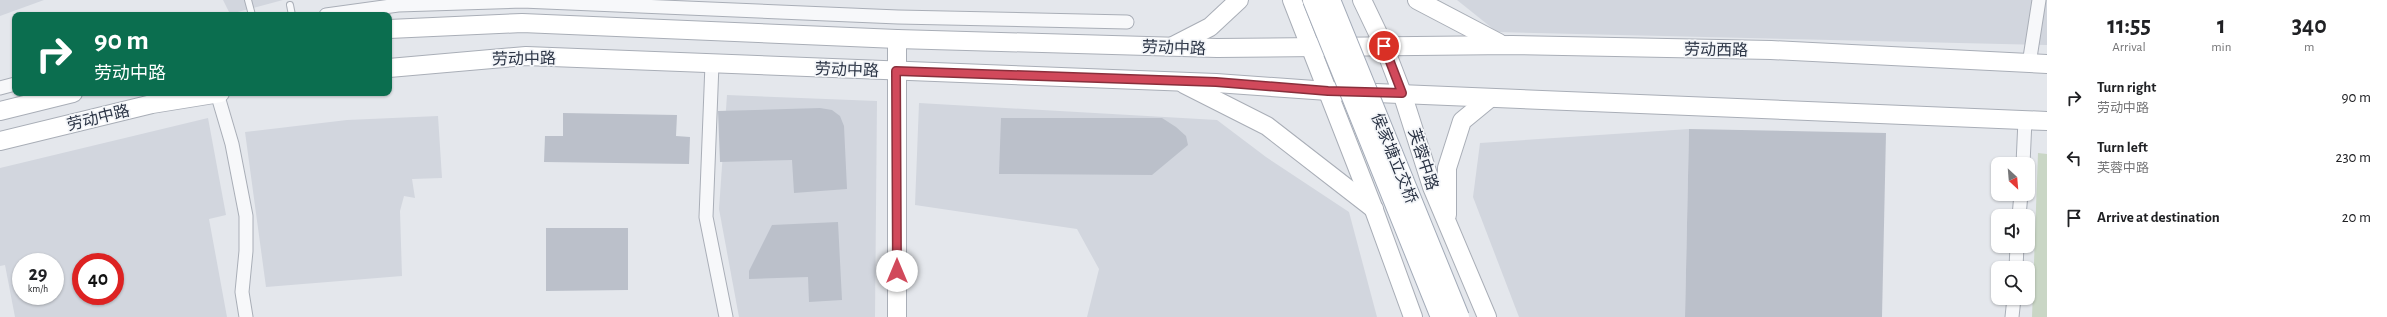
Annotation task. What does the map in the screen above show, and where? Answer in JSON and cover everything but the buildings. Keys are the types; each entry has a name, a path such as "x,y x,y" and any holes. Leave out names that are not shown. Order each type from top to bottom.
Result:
{"main road":[{"path":"1172,47 1210,27 1238,0"},
{"path":"1292,0 1374,210 1413,317"},
{"name":"侯家塘立交桥","path":"1313,0 1441,317"},
{"name":"侯家塘立交桥","path":"1330,0 1459,317"},
{"name":"芙蓉中路","path":"1362,0 1384,46 1402,93 1432,187 1487,317"},
{"path":"1416,0 1503,45"},
{"name":"劳动中路","path":"392,29 522,23 897,39 1172,47 1312,49 1384,46"},
{"path":"897,39 897,317"},
{"name":"劳动西路","path":"1384,46 1503,45 1770,50 2047,64"},
{"name":"劳动中路","path":"392,68 526,56 1178,81 1328,91 1402,93"},
{"path":"1178,81 1267,126 1374,210"},
{"path":"1402,93 2047,121"},
{"name":"劳动中路","path":"0,111 61,96"},
{"name":"劳动中路","path":"0,141 152,104 200,96"},
{"path":"1447,220 1447,168 1462,121 1490,98"}],"street":[{"path":"348,12 398,5 522,0 898,17 1127,22"},
{"path":"2028,64 2039,0"},
{"path":"712,64 706,217 726,317"},
{"path":"0,88 12,85"},
{"path":"219,96 232,144 246,216 246,251 242,292 246,317"},
{"path":"2023,157 2026,120"},
{"path":"2012,317 2013,305"}],"lane":[{"path":"248,0 251,12"},
{"path":"290,5 291,12"}],"shaded area":[{"path":"0,0 44,0 0,16"},
{"path":"223,0 283,0 238,12 229,12"},
{"path":"1457,0 2047,0 2047,45 1497,32"},
{"path":"727,95 877,101 875,317 739,317 719,209"},
{"path":"919,103 1217,120 1266,157 1349,212 1377,317 1087,317 1099,269 1077,229 915,205"},
{"path":"438,116 442,178 412,179 415,198 404,196 400,211 402,276 266,287 245,132 347,120"},
{"path":"208,118 226,215 209,219 227,317 15,317 13,305 64,305 64,253 12,253 12,301 5,265 0,266 0,168"},
{"path":"1689,129 1685,317 1519,317 1473,197 1480,143"}],"green space":[{"path":"2038,153 2047,154 2047,317 2032,317 2032,305 2035,305 2035,235"}],"route":[{"path":"897,271 896,71 1216,82 1328,91 1402,93 1384,46"}]}
